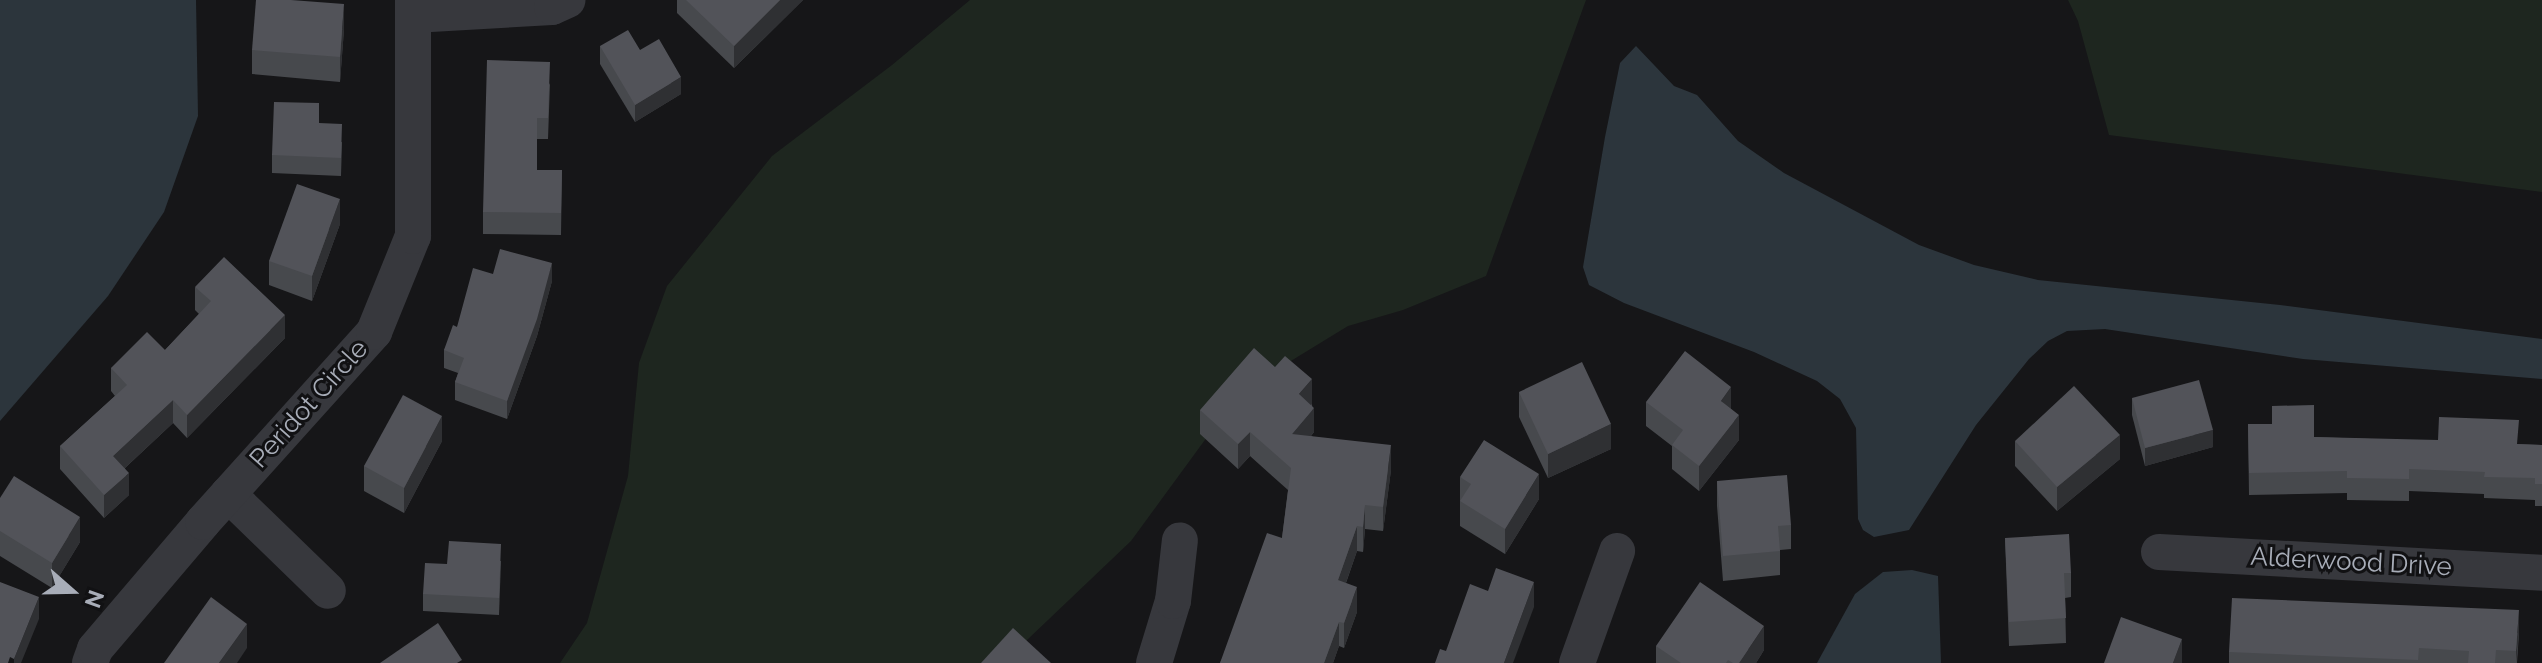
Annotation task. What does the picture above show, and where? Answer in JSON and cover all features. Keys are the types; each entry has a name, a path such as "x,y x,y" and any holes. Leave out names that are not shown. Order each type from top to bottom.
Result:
{"street":[{"path":"413,8 552,7 568,0"},
{"name":"Peridot Circle","path":"90,663 95,649 228,494 374,332 413,236 413,8"},
{"path":"228,494 328,591"},
{"path":"1154,663 1173,601 1180,540"},
{"path":"1577,663 1617,551"},
{"name":"Alderwood Drive","path":"2159,552 2542,573"}],"shaded area":[{"path":"0,0 196,0 198,116 164,212 108,296 0,421"},
{"path":"970,0 1586,0 1486,276 1403,310 1348,326 1240,392 1131,541 1003,663 560,663 587,623 628,476 639,363 667,286 772,156 892,65"},
{"path":"2068,0 2542,0 2542,192 2109,135 2078,21"},
{"path":"1636,46 1674,86 1697,95 1738,141 1784,173 1919,245 1974,265 2038,280 2280,305 2542,339 2542,379 2303,359 2105,329 2067,331 2048,341 2029,359 1976,425 1909,530 1874,537 1863,530 1858,519 1856,428 1840,399 1817,381 1754,352 1624,303 1589,285 1583,267 1605,137 1620,63"},
{"path":"1912,570 1938,576 1941,663 1817,663 1855,594 1883,572"}],"building":[{"path":"256,0 344,4 340,57 252,50"},
{"path":"686,0 780,0 734,46"},
{"path":"628,30 640,50 659,39 681,77 635,105 600,46"},
{"path":"487,60 550,62 548,118 537,118 537,170 562,170 561,213 483,212"},
{"path":"274,102 319,103 319,123 342,124 341,158 272,155"},
{"path":"297,184 340,199 312,276 269,261"},
{"path":"500,249 552,263 537,319 507,401 455,382 464,358 444,350 453,325 457,327 473,268 493,274"},
{"path":"224,257 285,315 187,415 173,400 113,456 129,473 104,495 60,446 127,385 111,368 147,332 165,350 211,301 195,287"},
{"path":"1254,348 1275,367 1285,356 1312,379 1299,394 1314,408 1292,434 1391,445 1383,507 1365,505 1363,527 1357,526 1338,580 1357,587 1344,623 1339,622 1324,663 1220,663 1267,533 1282,538 1291,468 1250,432 1238,444 1200,410"},
{"path":"1685,351 1731,387 1721,401 1739,415 1699,466 1672,445 1683,430 1646,402"},
{"path":"1582,362 1611,424 1548,454 1519,392"},
{"path":"2199,380 2213,430 2145,448 2132,398"},
{"path":"2074,386 2120,435 2057,487 2015,441"},
{"path":"403,395 442,416 404,488 364,466"},
{"path":"2314,405 2314,437 2438,440 2439,417 2519,420 2517,444 2542,445 2542,484 2535,484 2535,478 2484,477 2485,472 2409,469 2409,479 2347,478 2347,471 2249,473 2248,424 2272,424 2272,406"},
{"path":"1484,440 1539,474 1505,529 1460,501 1471,484 1460,477"},
{"path":"1787,475 1791,525 1778,526 1780,551 1723,556 1717,481"},
{"path":"14,476 80,517 52,563 0,531 0,498"},
{"path":"2069,534 2071,573 2064,573 2066,618 2009,622 2005,538"},
{"path":"449,541 501,544 499,598 423,594 425,563 447,564"},
{"path":"1496,568 1534,582 1504,663 1435,663 1440,649 1446,651 1470,584 1488,591"},
{"path":"0,582 39,597 14,659 10,657 8,663 0,663"},
{"path":"1700,582 1764,626 1739,663 1728,660 1726,663 1681,663 1656,646"},
{"path":"211,597 247,624 219,663 164,663"},
{"path":"2232,598 2519,610 2516,651 2496,650 2495,663 2468,663 2469,651 2419,648 2418,660 2229,652"},
{"path":"2121,617 2182,639 2173,663 2104,663"},
{"path":"438,623 462,660 457,663 380,663"},
{"path":"1013,628 1051,663 981,663"}]}
